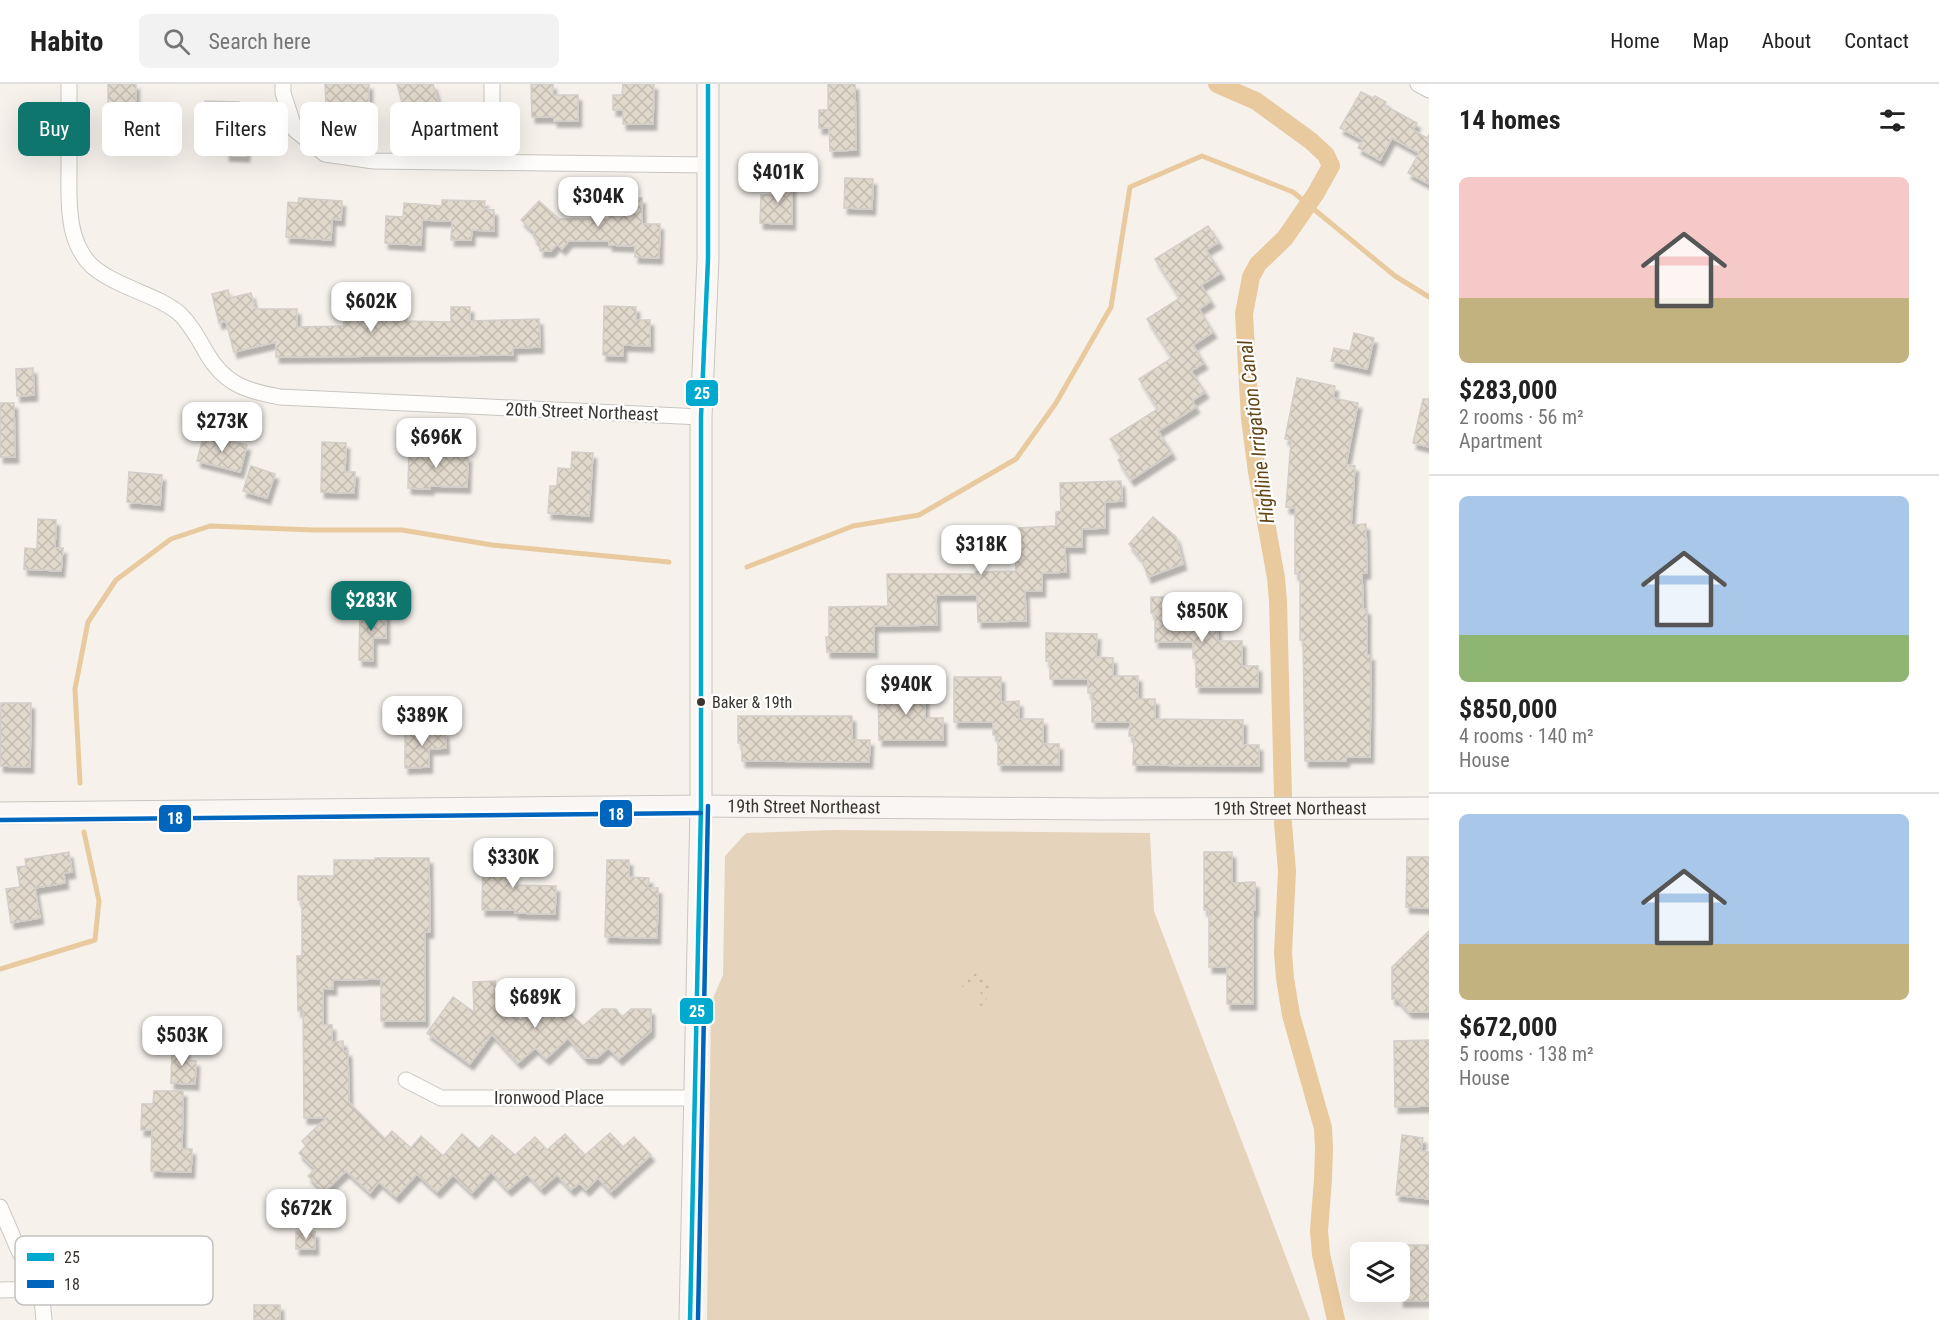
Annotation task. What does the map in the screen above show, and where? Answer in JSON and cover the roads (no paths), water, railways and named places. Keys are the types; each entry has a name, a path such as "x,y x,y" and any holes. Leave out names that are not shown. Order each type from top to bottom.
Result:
{"street":[{"name":"20th Street Northeast","path":"69,84 69,196 71,222 77,244 91,265 114,281 178,313 192,327 220,372 234,383 253,392 280,397 701,417"},
{"path":"283,84 283,93 295,130 325,154 374,161 707,165"},
{"path":"492,84 492,162"},
{"path":"690,1320 701,806 701,417 708,259 708,84"},
{"path":"1418,84 1429,90"},
{"name":"19th Street Northeast","path":"0,813 701,806 1099,809 1429,808"},
{"name":"Ironwood Place","path":"406,1080 441,1098 696,1098"},
{"path":"0,1207 15,1242"},
{"path":"0,1290 15,1290"},
{"path":"43,1305 44,1320"}],"waterway":[{"name":"Highline Irrigation Canal","path":"1217,84 1256,101 1311,141 1326,155 1331,166 1316,193 1285,238 1258,264 1251,277 1244,314 1250,419 1278,601 1283,796"},
{"path":"747,567 853,526 919,515 1016,459 1056,403 1111,307 1130,187 1202,156 1293,192 1395,276 1429,297"},
{"path":"80,783 75,689 88,622 116,580 171,539 210,526 314,530 402,530 492,545 669,562"},
{"name":"Highline Irrigation Canal","path":"1283,823 1287,871 1283,953 1285,978 1291,1015 1323,1128 1323,1179 1319,1231 1321,1254 1336,1320"},
{"path":"0,969 95,940 99,901 84,832"}],"place":[{"name":"Baker & 19th","path":"701,702"}]}
